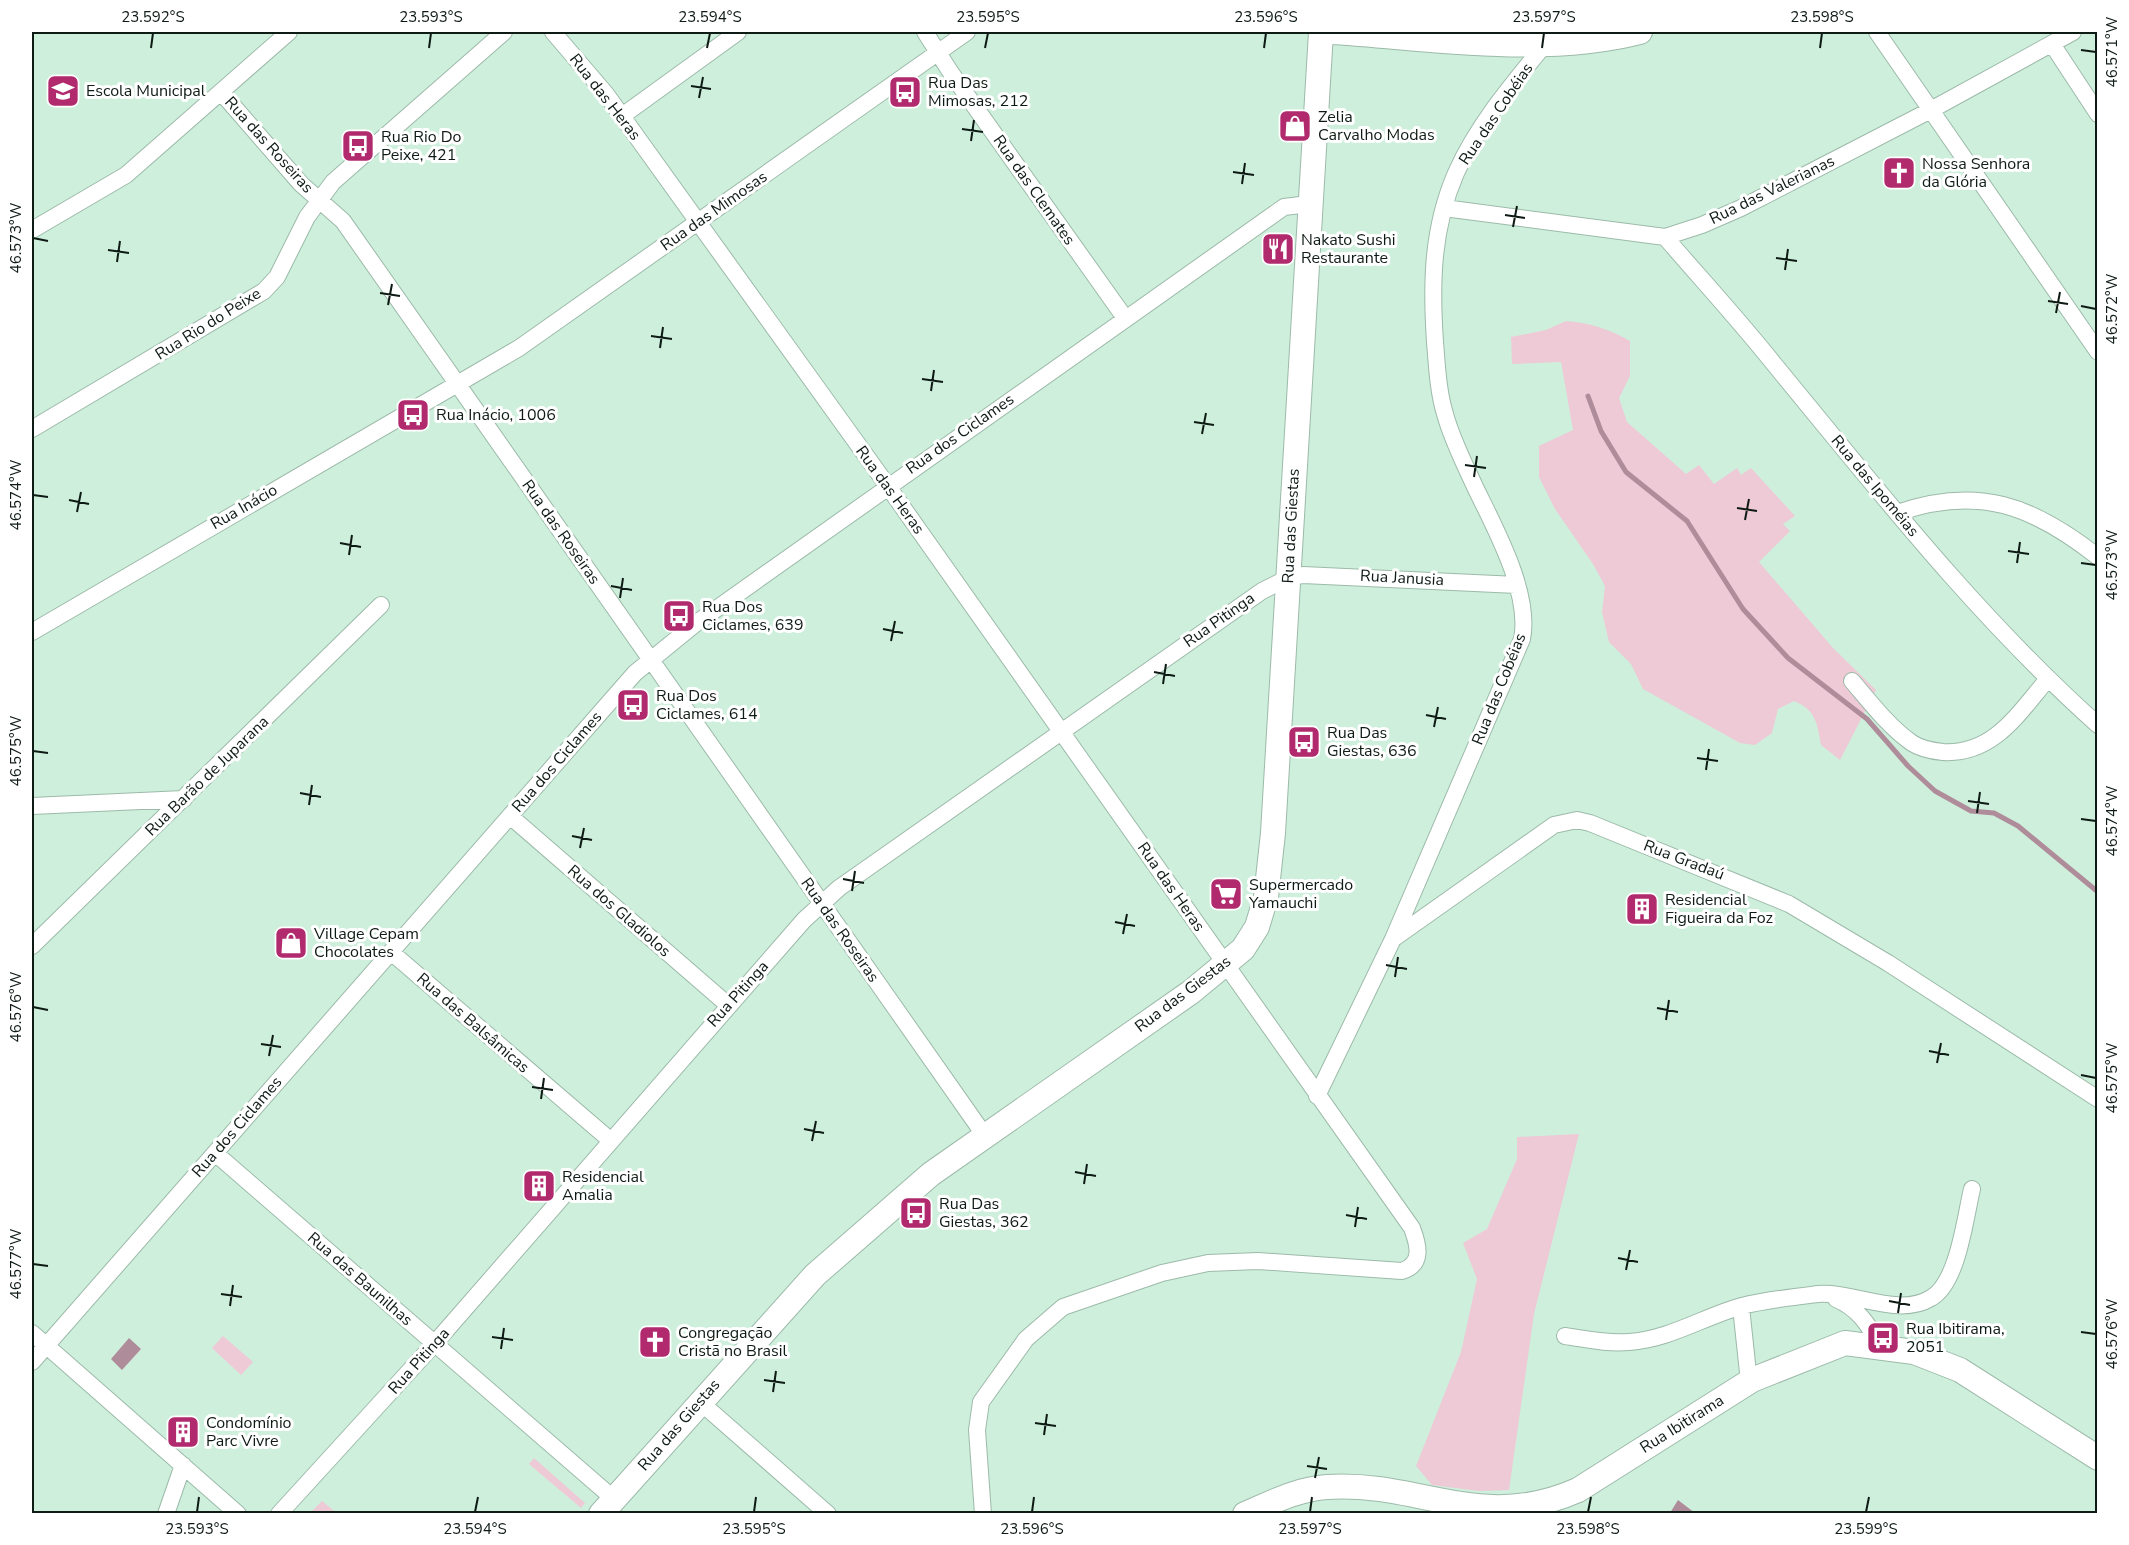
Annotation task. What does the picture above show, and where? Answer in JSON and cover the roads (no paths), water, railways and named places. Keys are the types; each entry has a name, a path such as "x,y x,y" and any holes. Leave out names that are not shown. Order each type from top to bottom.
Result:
{"main road":[{"name":"Rua das Giestas","path":"608,1506 699,1401 814,1275 917,1186 1191,992 1243,949 1257,927 1270,872 1321,32"},
{"path":"1332,32 1609,39 1640,32"},
{"name":"Rua Ibitirama","path":"1248,1513 1293,1493 1325,1487 1377,1489 1468,1506 1519,1507 1556,1499 1578,1490 1749,1382 1822,1350 1845,1343 1879,1345 1914,1352 1960,1370 2096,1455"}],"street":[{"path":"32,230 126,175 289,32"},
{"name":"Rua Rio do Peixe","path":"32,429 264,291 288,260 307,217 319,199 356,160 504,32"},
{"name":"Rua das Heras","path":"553,32 622,116 887,485 1412,1228 1418,1244 1418,1258 1409,1269 1402,1271 1258,1262 1208,1263 1162,1273 1063,1307 1026,1339 981,1402 977,1430 983,1514"},
{"path":"622,116 738,32"},
{"name":"Rua das Clemates","path":"925,32 1125,318"},
{"name":"Rua das Mimosas","path":"456,383 519,348 967,32"},
{"path":"1877,32 1929,111 2097,352"},
{"name":"Rua das Valerianas","path":"1444,208 1665,237 1702,225 1741,208 1929,111 2073,32"},
{"name":"Rua das Cobéias","path":"1317,1096 1393,939 1522,639 1525,624 1517,585 1487,511 1459,453 1445,414 1437,371 1432,292 1434,246 1457,172 1478,135 1550,38"},
{"path":"2052,44 2097,114"},
{"name":"Rua das Roseiras","path":"221,92 301,183 343,221 985,1136"},
{"name":"Rua dos Ciclames","path":"32,1362 635,673 650,659 887,485 1284,207 1309,204"},
{"name":"Rua das Ipoméias","path":"1665,237 1774,363 1950,577 2047,680 2097,725"},
{"name":"Rua Inácio","path":"32,632 456,383"},
{"path":"1897,513 1935,502 1959,500 2002,503 2052,523 2097,556"},
{"name":"Rua Janusia","path":"1288,578 1304,575 1343,575 1517,585"},
{"name":"Rua Pitinga","path":"279,1514 435,1343 728,1005 820,903 1262,591 1288,578"},
{"name":"Rua Barão de Juparana","path":"32,946 381,605"},
{"path":"1852,681 1884,717 1913,744 1925,749 1954,752 1988,743 2017,716 2047,680"},
{"path":"32,806 184,799"},
{"name":"Rua dos Gladiolos","path":"510,816 728,1005"},
{"name":"Rua Gradaú","path":"1393,939 1554,825 1577,820 1746,885 1789,904 1888,963 2097,1100"},
{"name":"Rua das Balsâmicas","path":"391,952 610,1140"},
{"name":"Rua das Baunilhas","path":"215,1153 435,1343 608,1506"},
{"path":"1565,1336 1616,1343 1650,1340 1668,1336 1742,1306 1822,1294 1900,1305 1921,1302 1931,1298 1945,1283 1954,1267 1972,1189"},
{"path":"1822,1294 1844,1303 1856,1312 1868,1323 1879,1345"},
{"path":"1742,1306 1749,1382"},
{"path":"32,1333 238,1514"},
{"path":"699,1401 828,1514"},
{"path":"166,1514 183,1465"}],"waterway":[{"path":"1588,396 1601,431 1626,472 1687,521 1743,609 1788,658 1867,719 1908,766 1935,791 1971,811 1994,813 2018,826 2098,892"}],"place":[{"name":"Escola Municipal","path":"63,91"},
{"name":"Rua Das Mimosas, 212","path":"905,92"},
{"name":"Zelia Carvalho Modas","path":"1295,126"},
{"name":"Rua Rio Do Peixe, 421","path":"358,146"},
{"name":"Nossa Senhora da Glória","path":"1899,173"},
{"name":"Nakato Sushi Restaurante","path":"1278,249"},
{"name":"Rua Inácio, 1006","path":"413,415"},
{"name":"Rua Dos Ciclames, 639","path":"679,616"},
{"name":"Rua Dos Ciclames, 614","path":"633,705"},
{"name":"Rua Das Giestas, 636","path":"1304,742"},
{"name":"Supermercado Yamauchi","path":"1226,894"},
{"name":"Residencial Figueira da Foz","path":"1642,909"},
{"name":"Village Cepam Chocolates","path":"291,943"},
{"name":"Residencial Amalia","path":"539,1186"},
{"name":"Rua Das Giestas, 362","path":"916,1213"},
{"name":"Rua Ibitirama, 2051","path":"1883,1338"},
{"name":"Congregação Cristã no Brasil","path":"655,1342"},
{"name":"Condomínio Parc Vivre","path":"183,1432"}]}
